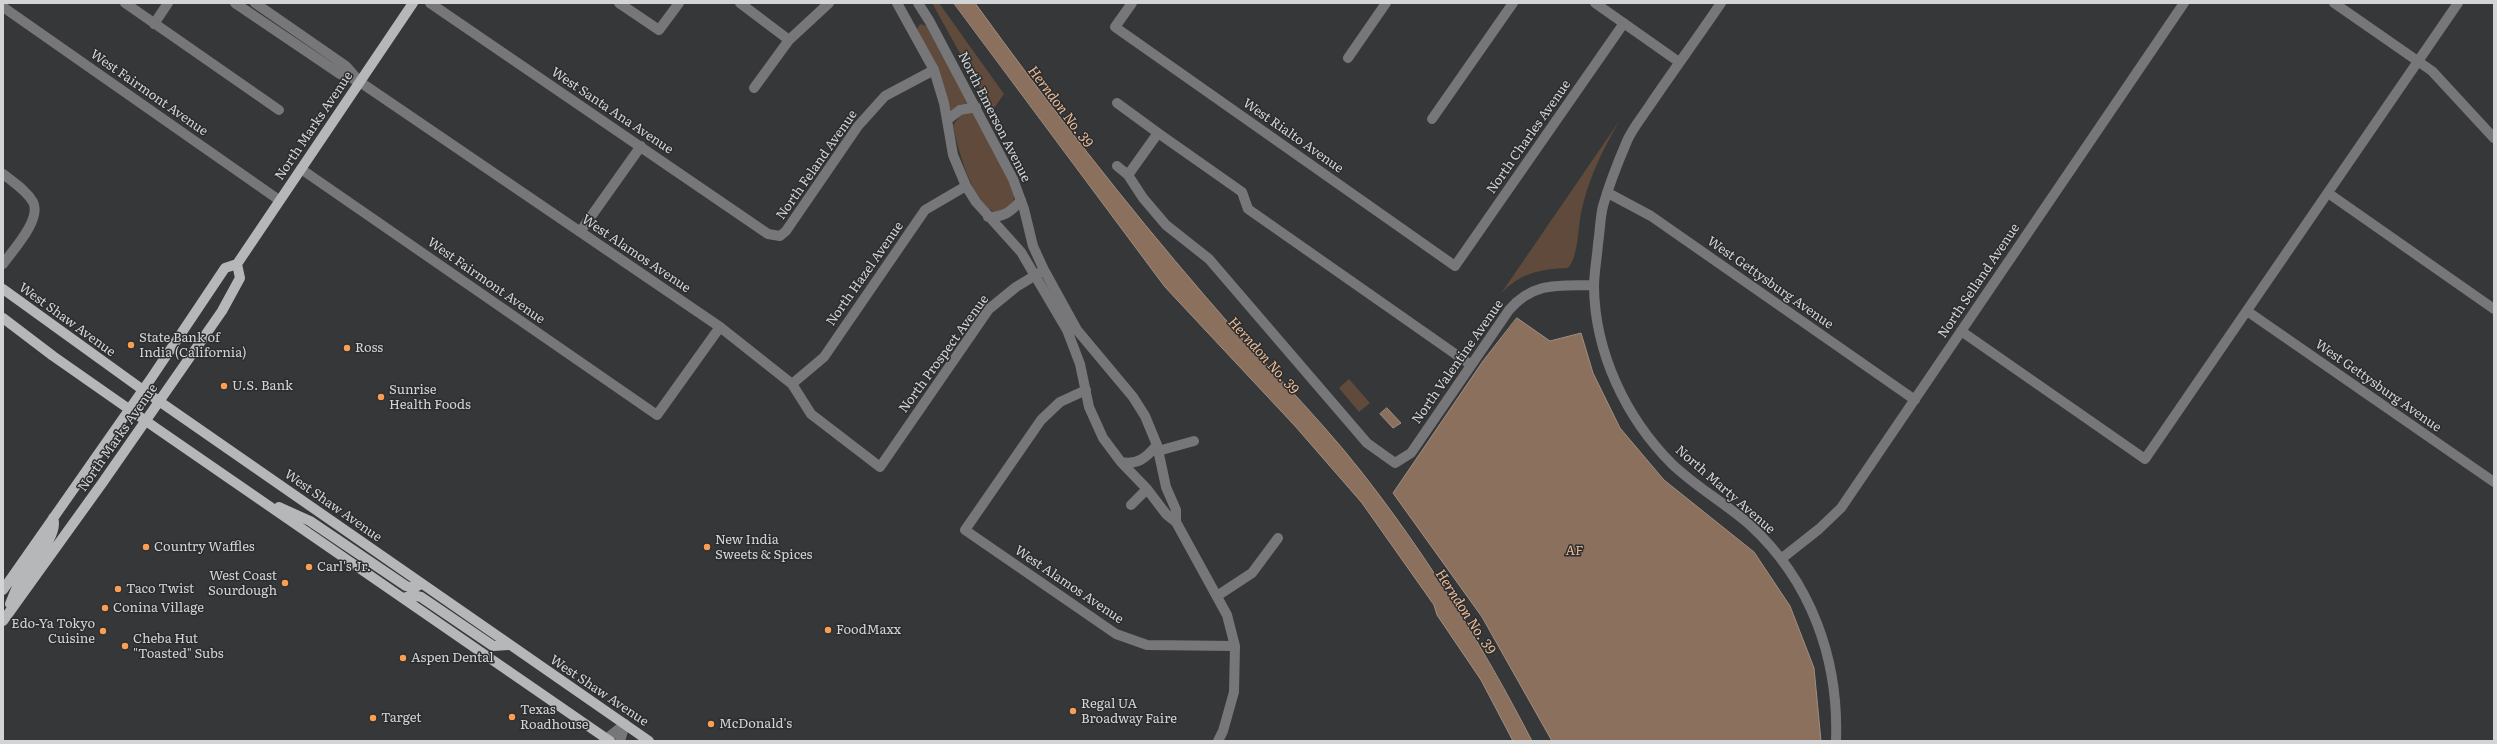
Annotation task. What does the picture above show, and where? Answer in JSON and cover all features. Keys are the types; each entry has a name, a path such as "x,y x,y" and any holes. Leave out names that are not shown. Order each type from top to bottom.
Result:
{"main road":[{"name":"North Marks Avenue","path":"3,590 130,409 225,268 237,264 413,3"},
{"name":"North Marks Avenue","path":"4,620 160,402 232,294 240,278 237,264"},
{"name":"West Shaw Avenue","path":"3,289 160,402 508,645 650,741"},
{"path":"3,318 46,352 404,598 607,740"},
{"path":"252,495 310,521 406,586 414,588 421,584"},
{"path":"4,620 19,582 53,534 55,523 53,518"},
{"path":"404,598 412,595 421,597 493,646 508,645"}],"street":[{"path":"125,3 279,110"},
{"path":"154,24 168,3"},
{"name":"West Alamos Avenue","path":"235,3 340,74 360,82 720,327 792,384 811,414 880,467"},
{"name":"West Alamos Avenue","path":"255,3 346,66 360,82"},
{"name":"West Santa Ana Avenue","path":"430,3 768,234 780,236"},
{"path":"619,3 659,30 679,3"},
{"path":"740,3 789,40"},
{"path":"754,88 789,40 829,3"},
{"name":"North Emerson Avenue","path":"898,3 934,70 947,120 953,154 966,186 988,217 1040,273 1080,334 1133,397 1145,416 1158,448 1166,487 1176,510 1176,522"},
{"name":"North Emerson Avenue","path":"918,3 1006,164 1021,200 1040,273 1076,350 1086,390 1098,428 1121,462 1147,489 1166,514 1176,522 1227,615 1236,646"},
{"name":"West Rialto Avenue","path":"1132,3 1116,27 1455,266"},
{"path":"1348,58 1386,3"},
{"path":"1432,119 1513,3"},
{"path":"1595,3 1679,62"},
{"path":"1594,284 1602,207 1628,139 1679,62 1721,3"},
{"name":"North Selland Avenue","path":"1781,559 1819,529 1840,508 2184,3"},
{"path":"2334,3 2418,62 2444,83 2494,138"},
{"path":"1961,331 2145,460 2458,3"},
{"name":"West Fairmont Avenue","path":"3,7 279,200"},
{"name":"North Charles Avenue","path":"1455,266 1624,23"},
{"name":"North Feland Avenue","path":"780,236 786,231 858,126 885,96 934,70"},
{"path":"1117,103 1242,192 1248,208 1471,365"},
{"path":"947,120 960,110 976,107"},
{"path":"1117,166 1128,175 1158,133"},
{"path":"580,232 641,146"},
{"name":"West Fairmont Avenue","path":"301,169 657,415 720,327"},
{"path":"3,174 25,192 34,204 34,220 3,264"},
{"name":"North Valentine Avenue","path":"1128,175 1143,198 1166,225 1209,259 1367,444 1395,463 1411,453 1509,310 1522,296 1543,287 1594,284"},
{"name":"North Hazel Avenue","path":"792,384 824,357 926,210 966,186"},
{"name":"West Gettysburg Avenue","path":"1608,193 1651,216 1914,400"},
{"path":"2328,193 2494,309"},
{"path":"988,217 1000,217 1008,213 1021,200"},
{"name":"North Prospect Avenue","path":"880,467 990,309 1011,290 1040,273"},
{"name":"North Marty Avenue","path":"1594,284 1599,331 1606,356 1618,387 1640,424 1673,464 1749,524 1781,559 1810,605 1826,647 1837,703 1836,741"},
{"name":"West Gettysburg Avenue","path":"2247,311 2494,482"},
{"name":"West Alamos Avenue","path":"1086,390 1060,402 1041,420 965,530 1116,634 1147,645 1236,646"},
{"path":"1121,462 1135,463 1142,460 1158,448 1194,442"},
{"path":"1131,505 1147,489"},
{"path":"1217,596 1252,573 1278,538"},
{"path":"1218,741 1224,731 1234,692 1236,646"},
{"path":"607,740 625,724"},
{"path":"620,741 625,724"}],"shaded area":[{"path":"932,3 939,3 1004,94 992,111"},
{"path":"920,24 927,26 969,103 959,105 950,111 937,68 917,29"},
{"path":"973,113 996,154 1012,187 1014,199 1007,208 996,212 987,207 978,196 970,182 959,148 953,125 961,115"},
{"path":"1620,120 1602,153 1592,176 1581,213 1576,250 1568,268 1539,271 1522,277 1500,295"},
{"path":"1349,379 1370,403 1359,412 1339,388"}],"water":[{"path":"954,3 975,3 1058,115 1145,225 1224,318 1342,447 1408,534 1431,568 1494,670 1532,741 1513,741 1481,680 1437,615 1434,605 1362,503 1295,426 1165,287"},
{"name":"AF","path":"1517,318 1550,341 1581,333 1593,373 1620,428 1664,480 1754,552 1790,606 1814,668 1821,741 1552,741 1482,617 1393,493 1483,361"},
{"path":"1387,408 1401,423 1393,428 1380,414"}],"place":[{"name":"State Bank of India (California)","path":"131,345"},
{"name":"Ross","path":"347,348"},
{"name":"U.S. Bank","path":"224,386"},
{"name":"Sunrise Health Foods","path":"381,397"},
{"name":"Country Waffles","path":"146,547"},
{"name":"New India Sweets & Spices","path":"707,547"},
{"name":"Carl's Jr.","path":"309,567"},
{"name":"West Coast Sourdough","path":"285,583"},
{"name":"Taco Twist","path":"118,589"},
{"name":"Conina Village","path":"105,608"},
{"name":"FoodMaxx","path":"828,630"},
{"name":"Edo-Ya Tokyo Cuisine","path":"103,631"},
{"name":"Cheba Hut \"Toasted\" Subs","path":"125,646"},
{"name":"Aspen Dental","path":"403,658"},
{"name":"Regal UA Broadway Faire","path":"1073,711"},
{"name":"Texas Roadhouse","path":"512,717"},
{"name":"Target","path":"373,718"},
{"name":"McDonald's","path":"711,724"}],"water label":[{"name":"Herndon No. 39","path":"1060,107"},
{"name":"Herndon No. 39","path":"1263,356"},
{"name":"Herndon No. 39","path":"1465,612"}]}
